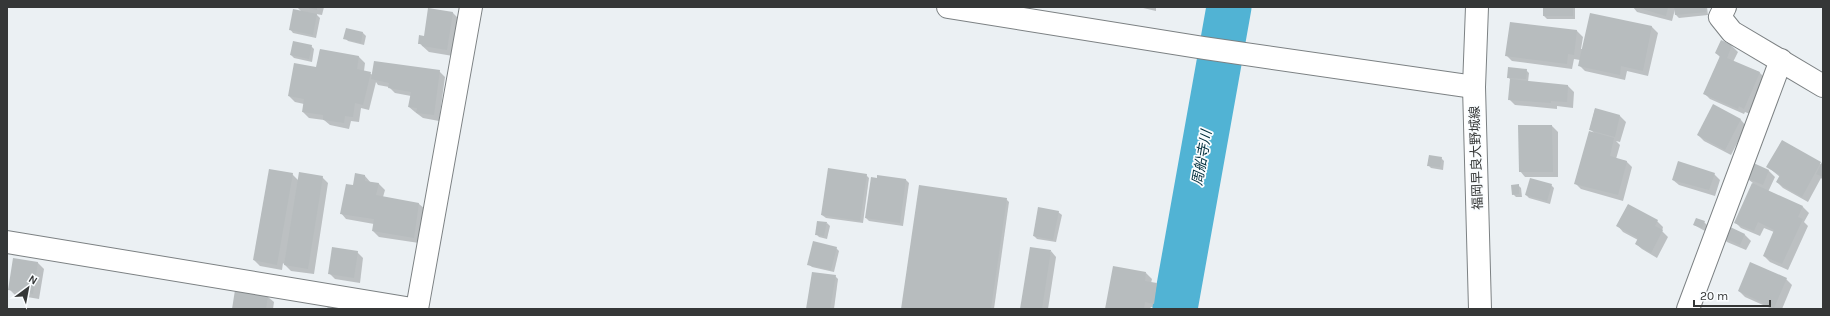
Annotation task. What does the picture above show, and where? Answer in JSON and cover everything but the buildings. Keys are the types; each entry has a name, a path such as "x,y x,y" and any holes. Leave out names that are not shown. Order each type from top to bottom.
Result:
{"street":[{"path":"417,309 471,7"},
{"path":"948,7 1204,48 1474,87"},
{"name":"福岡早良大野城線","path":"1477,7 1474,87 1480,309"},
{"path":"1725,7 1720,17 1732,32 1823,86"},
{"path":"1688,309 1781,60"},
{"path":"7,242 412,309"}],"waterway":[{"name":"周船寺川","path":"1175,309 1229,7"}]}
